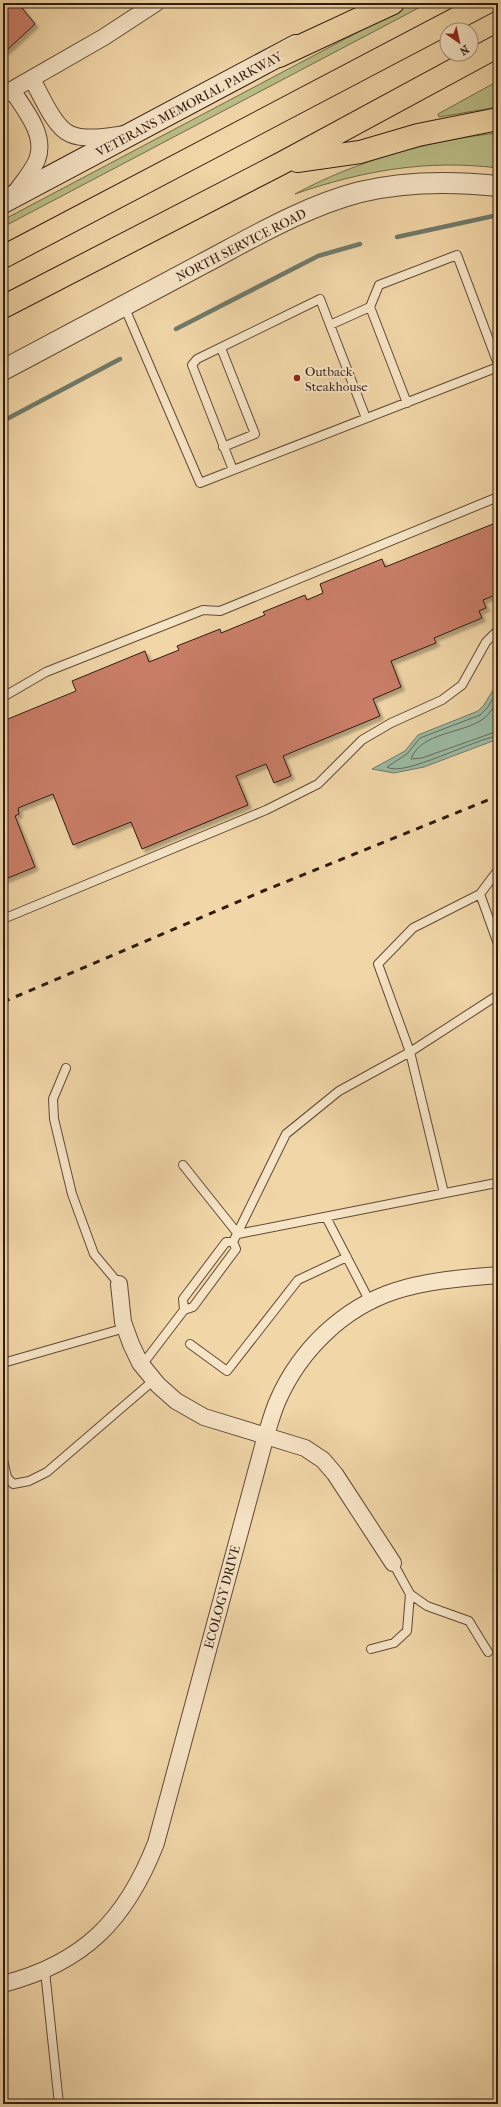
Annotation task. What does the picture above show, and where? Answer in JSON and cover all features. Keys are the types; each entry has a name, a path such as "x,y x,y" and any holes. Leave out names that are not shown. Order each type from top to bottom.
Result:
{"highway":[{"path":"279,56 393,3"},
{"path":"3,257 486,3"},
{"path":"3,307 282,163 498,46"},
{"path":"282,163 360,152 418,135 498,120"}],"main road":[{"name":"VETERANS MEMORIAL PARKWAY","path":"8,200 279,56 374,3"}],"street":[{"path":"8,200 37,160 39,152 39,138 31,120 7,93 104,37 156,3"},
{"path":"32,79 57,124 70,134 89,138 133,133"},
{"name":"NORTH SERVICE ROAD","path":"3,370 261,234 316,207 352,195 409,183 456,181 498,186"},
{"name":"ECOLOGY DRIVE","path":"3,1984 45,1971 79,1951 100,1934 118,1914 134,1892 146,1868 156,1843 266,1435 278,1400 305,1354 324,1334 345,1316 370,1302 395,1291 416,1285 440,1281 498,1275"},
{"path":"120,1284 125,1328 142,1365 154,1380 176,1401 204,1417 305,1448 323,1460 335,1474 393,1563"}],"lane":[{"path":"407,403 370,307 379,285 457,255 498,364"},
{"path":"233,470 192,365 197,359 320,299 366,418"},
{"path":"124,306 200,483 498,367"},
{"path":"330,325 370,307"},
{"path":"221,348 255,434 223,447"},
{"path":"3,697 46,672 202,610 220,611 498,497"},
{"path":"3,919 266,810 318,784 362,740 391,723 442,700 462,685 486,642 498,630"},
{"path":"444,1193 410,1052 378,964 413,928 480,894 498,870"},
{"path":"480,894 498,944"},
{"path":"233,1242 286,1134 339,1092 410,1052 498,995"},
{"path":"66,1068 53,1099 54,1119 72,1194 94,1254 120,1284"},
{"path":"183,1165 238,1234"},
{"path":"238,1234 496,1183"},
{"path":"326,1217 370,1302"},
{"path":"184,1310 183,1299 226,1242 233,1242"},
{"path":"142,1365 184,1310 194,1307 236,1249 233,1242"},
{"path":"190,1344 226,1371 298,1280 347,1257"},
{"path":"3,1363 125,1328"},
{"path":"3,1460 7,1477 13,1484 29,1481 47,1472 154,1380"},
{"path":"393,1563 410,1594 427,1606 469,1621 488,1652"},
{"path":"371,1649 394,1643 407,1631 410,1594"},
{"path":"45,1971 59,2104"}],"green space":[{"path":"413,3 428,3 3,227 3,220"},
{"path":"498,81 498,107 439,117 438,114"},
{"path":"498,133 498,168 446,165 395,169 345,179 295,194 318,182 368,162 394,154 446,141"}],"water":[{"path":"498,682 498,739 424,767 394,773 372,769 405,751 418,735 478,711 484,705"}],"building":[{"path":"3,3 18,3 35,24 6,51 3,50"},
{"path":"498,522 498,594 483,600 486,608 479,611 482,618 434,638 436,643 391,661 401,687 373,699 380,716 283,756 291,776 274,783 266,764 236,776 248,805 142,849 131,822 73,845 53,794 18,808 19,814 15,816 35,867 3,880 3,721 76,691 72,681 145,651 149,662 179,650 177,646 220,629 221,633 265,615 263,612 305,595 307,600 323,593 320,584 382,559 385,567"}],"waterway":[{"path":"397,237 498,215"},
{"path":"176,329 318,256 360,244"},
{"path":"3,421 120,359"}],"railway":[{"path":"3,1002 263,891 498,796"}],"place":[{"name":"Outback Steakhouse","path":"297,378"}]}
